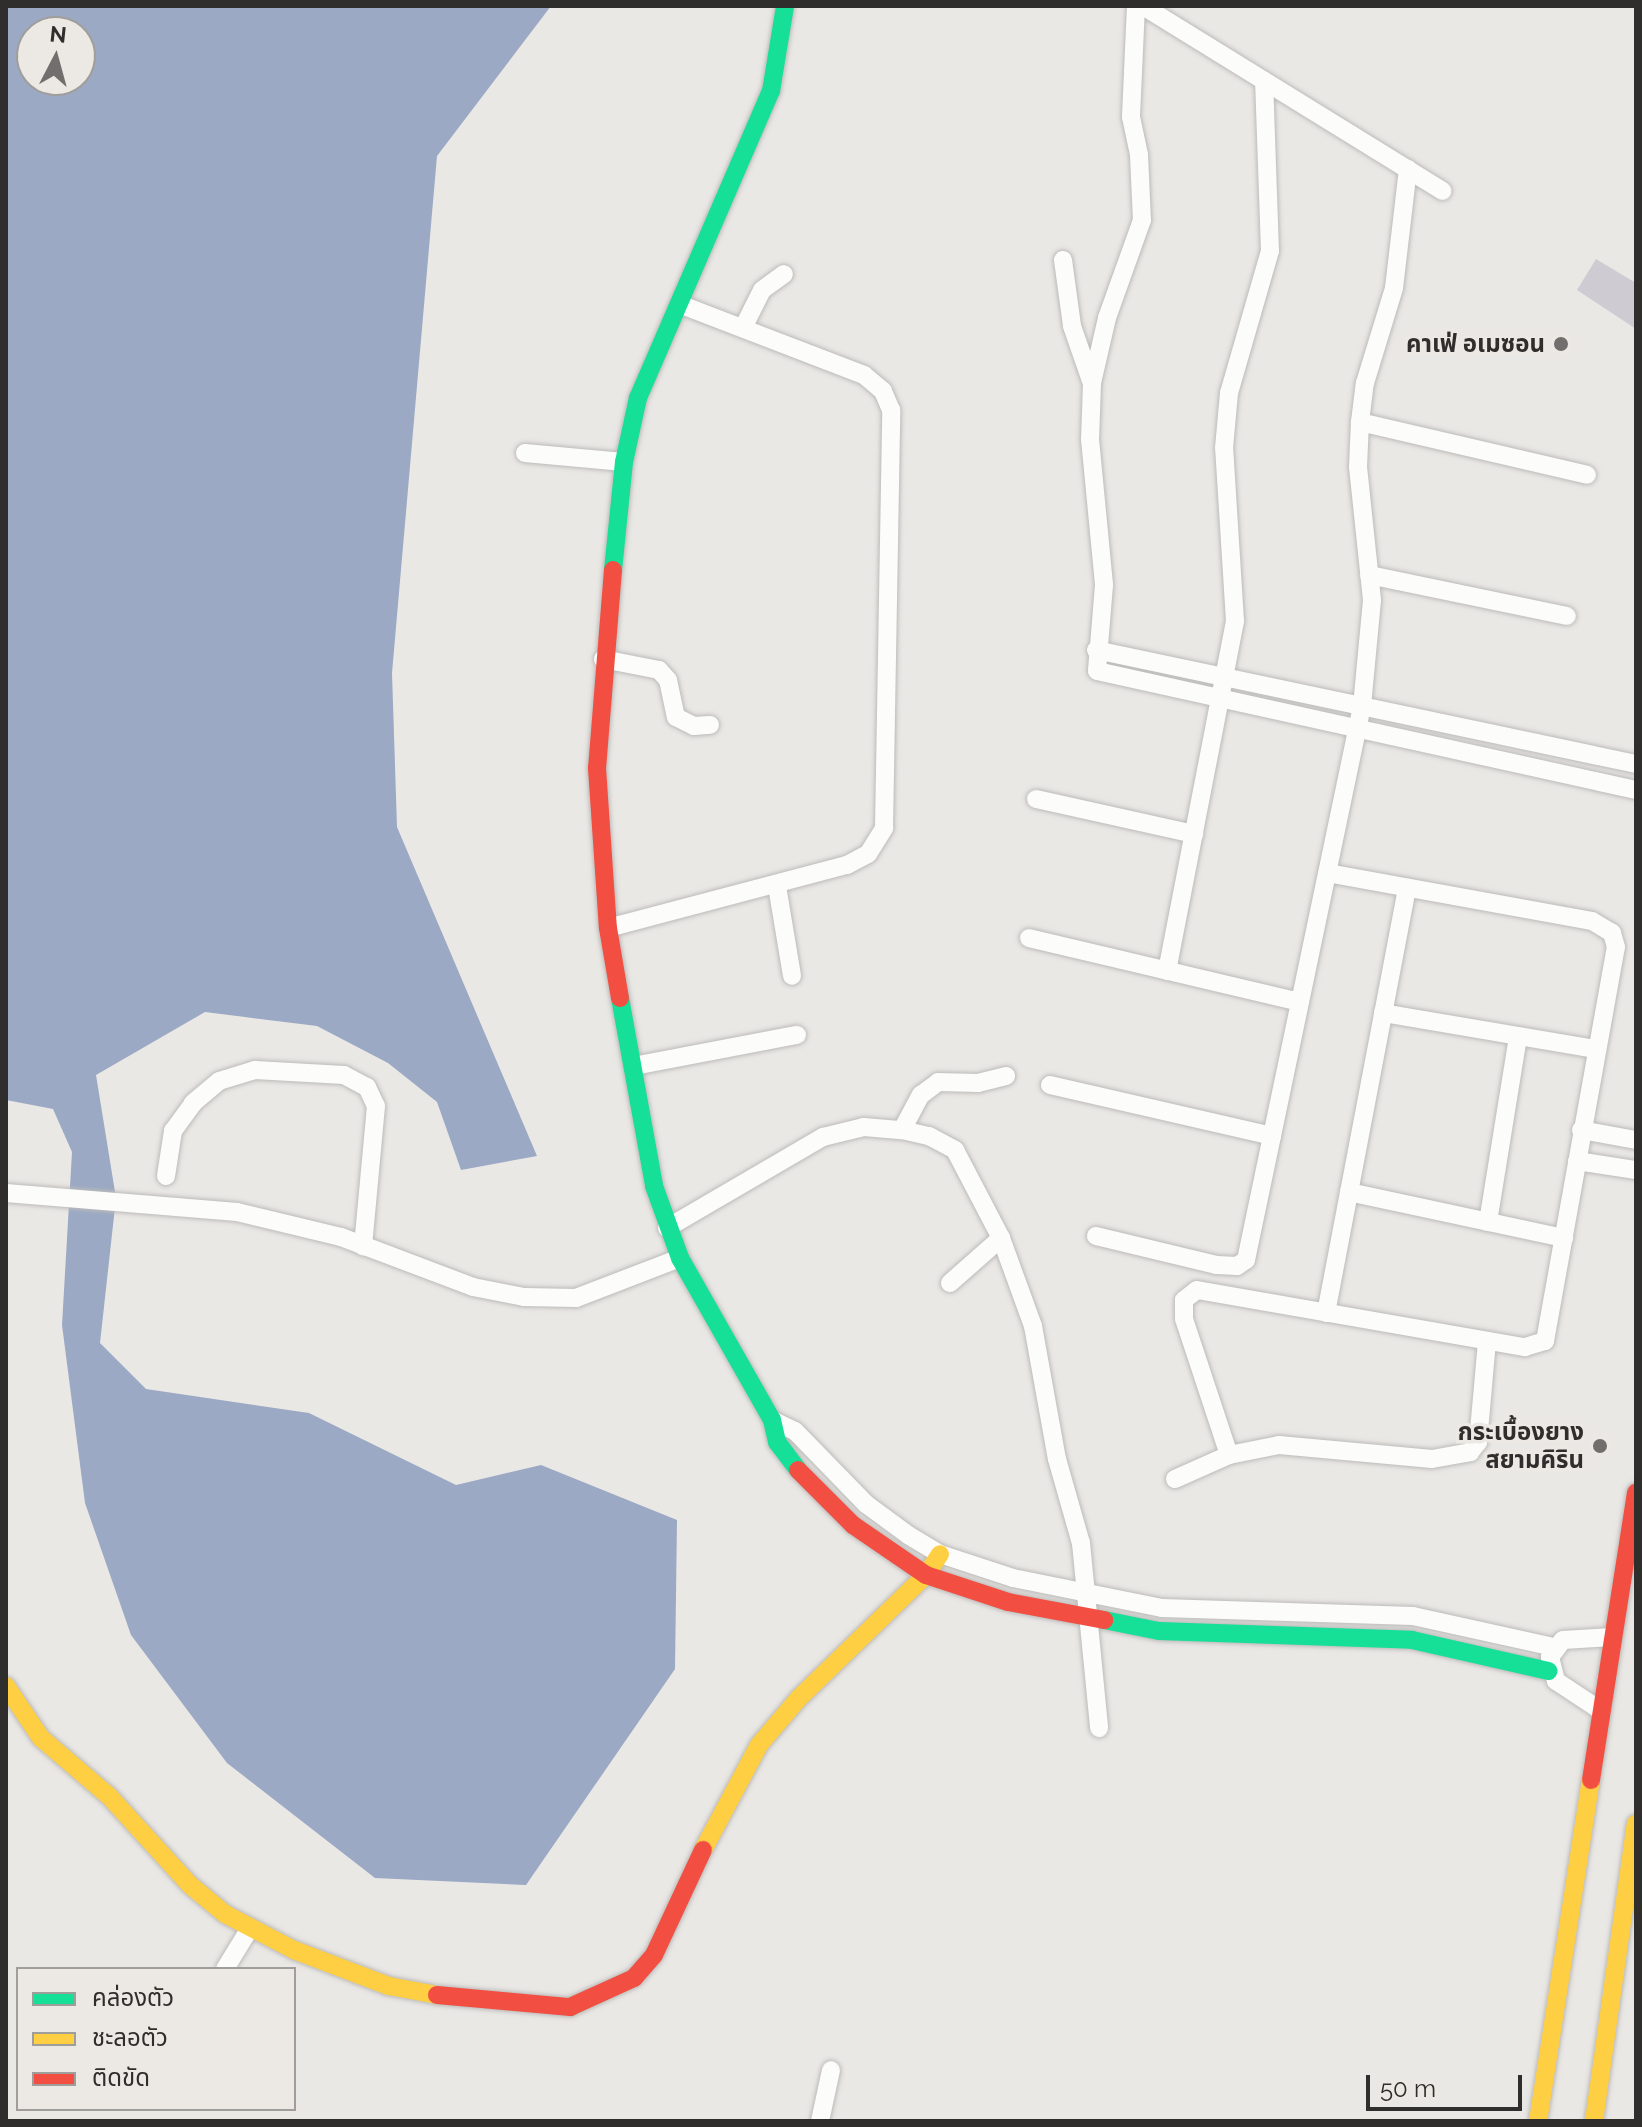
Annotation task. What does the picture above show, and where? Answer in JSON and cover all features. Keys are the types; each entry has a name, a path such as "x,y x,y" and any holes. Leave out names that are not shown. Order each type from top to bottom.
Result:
{"street":[{"path":"785,6 771,91 682,305 638,398 624,462 603,659 597,768 608,928 667,1228 680,1258 772,1420 777,1442 839,1512 926,1575 1008,1602 1159,1631 1412,1640 1549,1671 1568,1693 1600,1710"},
{"path":"1136,6 1131,117 1141,168 1142,220 1107,318 1092,383 1090,439 1104,585 1095,658 1101,675 1636,790"},
{"path":"1143,6 1442,191"},
{"path":"1167,971 1227,678 1235,579 1224,448 1229,393 1270,251 1264,81"},
{"path":"1096,1236 1237,1266 1246,1260 1362,706 1369,575 1358,467 1360,422 1365,383 1394,288 1408,169"},
{"path":"1063,260 1072,326 1092,383"},
{"path":"743,328 762,290 784,274"},
{"path":"608,928 777,886 847,865 868,854 884,828 891,410 883,391 864,375 682,305"},
{"path":"1360,422 1587,475"},
{"path":"525,453 624,462"},
{"path":"1369,575 1567,616"},
{"path":"1095,658 1227,678 1636,764"},
{"path":"603,659 659,670 668,680 676,717 694,726 710,725"},
{"path":"1036,799 1194,834"},
{"path":"1229,1455 1184,1319 1184,1300 1197,1290 1525,1347 1545,1341 1616,947 1603,925 1327,873"},
{"path":"777,886 792,976"},
{"path":"1326,1313 1407,888"},
{"path":"1029,938 1300,1002"},
{"path":"1383,1013 1596,1049"},
{"path":"634,1066 797,1035"},
{"path":"1488,1222 1518,1036"},
{"path":"166,1176 173,1131 193,1103 219,1081 255,1070 344,1075 367,1087 376,1106 363,1246"},
{"path":"902,1130 921,1095 938,1082 978,1083 1006,1076"},
{"path":"1050,1085 1272,1136"},
{"path":"667,1228 823,1137 864,1127 902,1130 929,1136 955,1150 1001,1238 1033,1326 1057,1459 1081,1543 1085,1594 1092,1620 1099,1728"},
{"path":"1581,1130 1636,1140"},
{"path":"1577,1161 1636,1170"},
{"path":"1349,1192 1564,1238"},
{"path":"6,1193 237,1212 363,1246 473,1287 524,1297 576,1298 680,1258"},
{"path":"950,1283 1001,1238"},
{"path":"1175,1479 1229,1455 1279,1445 1432,1459 1470,1452 1478,1442 1487,1341"},
{"path":"772,1420 795,1431 866,1504 940,1554 1085,1594 1162,1608 1413,1616 1554,1647 1586,1635 1612,1637"},
{"path":"1538,2121 1636,1493"},
{"path":"6,1686 41,1738 109,1796 190,1885 250,1928 294,1950 389,1986 512,2005 570,2007 603,1996 634,1978 654,1955 729,1793 759,1745 799,1698 926,1575 940,1554"},
{"path":"1549,1671 1554,1647"},
{"path":"1594,2121 1636,1824"},
{"path":"226,1967 250,1928"},
{"path":"820,2121 831,2070"}],"water":[{"path":"6,6 551,6 437,156 392,673 397,827 537,1156 461,1170 437,1102 388,1063 317,1026 205,1012 96,1075 116,1198 100,1343 146,1389 309,1413 456,1485 541,1465 677,1520 675,1669 526,1885 375,1878 227,1763 131,1635 85,1503 62,1325 72,1152 53,1109 6,1100"}],"building":[{"path":"1596,259 1636,283 1636,329 1577,290"}],"traffic: fast":[{"path":"613,570 624,462 638,398 771,91 785,6"},
{"path":"620,998 654,1186 680,1258 772,1420 777,1442 798,1470"},
{"path":"1104,1620 1159,1631 1412,1640 1549,1671"}],"traffic: slow":[{"path":"703,1850 759,1745 799,1698 926,1575 940,1554"},
{"path":"6,1686 41,1738 109,1796 190,1885 225,1914 294,1950 389,1986 437,1995"},
{"path":"1538,2121 1591,1780"},
{"path":"1594,2121 1636,1824"}],"traffic: jam":[{"path":"613,570 597,768 608,928 620,998"},
{"path":"798,1470 853,1525 926,1575 1008,1602 1104,1620"},
{"path":"1591,1780 1636,1493"},
{"path":"437,1995 570,2007 634,1978 654,1955 703,1850"}],"place":[{"name":"คาเฟ่ อเมซอน","path":"1561,344"},
{"name":"กระเบื้องยาง สยามคิริน","path":"1600,1446"}]}
